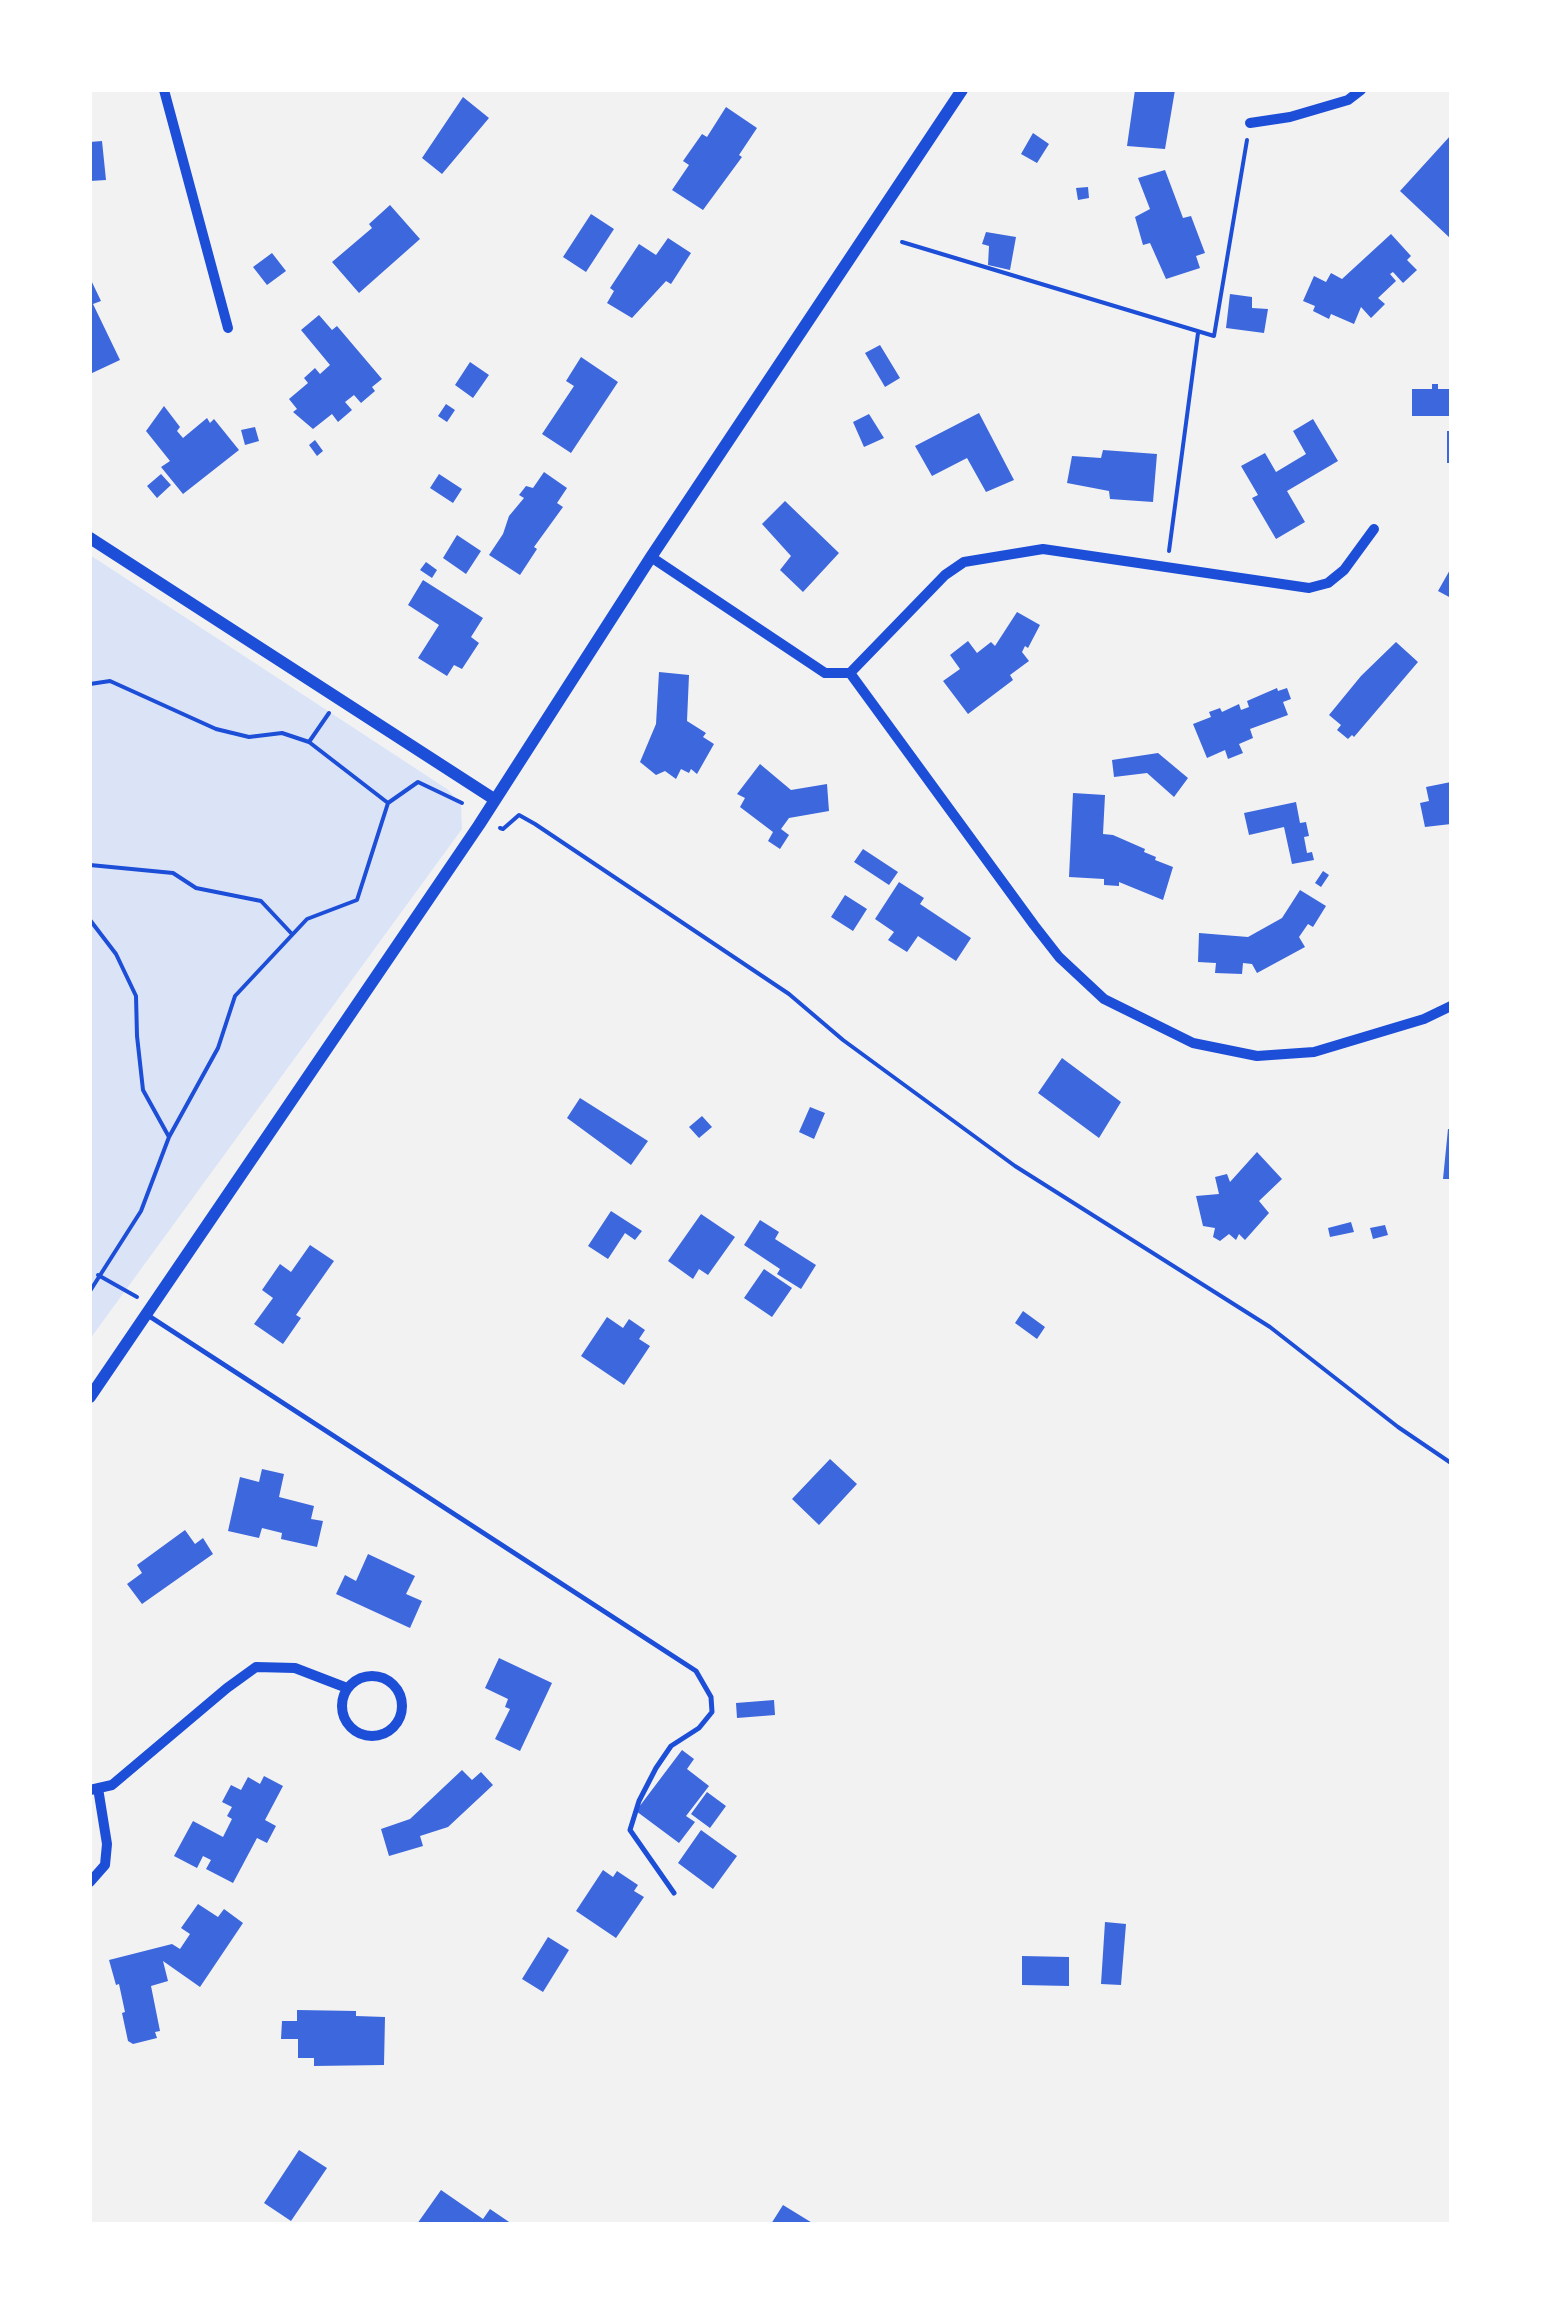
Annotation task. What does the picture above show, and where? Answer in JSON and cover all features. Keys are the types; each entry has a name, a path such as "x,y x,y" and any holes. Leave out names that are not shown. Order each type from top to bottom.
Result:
{"street":[{"path":"164,90 228,328"},
{"path":"90,1397 494,799 962,90"},
{"path":"1250,123 1290,117 1348,100 1361,90"},
{"path":"651,558 825,673 850,673 945,575 964,562 1044,549 1309,588 1328,583 1344,570 1374,529"},
{"path":"90,538 494,799"},
{"path":"850,673 1034,925 1104,1000 1193,1043 1257,1056 1314,1052 1424,1020 1451,1006"},
{"path":"90,1882 105,1866 108,1844 94,1789 112,1786 227,1688 256,1668 295,1668 347,1688"},
{"path":"362,1677 381,1677 390,1682 401,1697 396,1724 389,1731 371,1736 354,1730 346,1724 341,1706 347,1688 362,1677"}],"lane":[{"path":"146,1314 696,1671 711,1697 712,1712 699,1728 671,1746 639,1801 630,1830 674,1893"}],"path":[{"path":"902,242 1214,336 1250,123"},
{"path":"1167,568 1198,333"},
{"path":"90,684 110,682 216,729 250,737 282,733 309,742 388,803"},
{"path":"309,742 338,700"},
{"path":"90,1290 141,1211 169,1137 218,1048 235,996 307,919 357,900 388,803 418,782 462,802"},
{"path":"500,828 519,815 535,824 789,994 843,1040 1015,1166 1270,1327 1398,1427 1451,1463"},
{"path":"90,865 173,873 196,888 262,901 292,932"},
{"path":"90,920 116,954 136,996 143,1090 169,1137"},
{"path":"98,1275 138,1298"}],"shaded area":[{"path":"90,555 447,789 461,804 462,829 90,1339"}],"building":[{"path":"1135,90 1175,90 1165,149 1127,146"},
{"path":"463,97 489,118 442,174 422,158"},
{"path":"726,107 757,128 739,155 742,157 703,210 672,190 689,165 683,161 702,134 707,137"},
{"path":"1033,133 1049,144 1037,163 1021,154"},
{"path":"1451,135 1451,239 1400,191"},
{"path":"102,141 106,180 90,181 90,142"},
{"path":"1165,170 1183,218 1191,216 1205,253 1196,256 1200,268 1166,279 1150,243 1143,245 1135,217 1150,209 1138,178"},
{"path":"1088,187 1089,198 1078,200 1076,188"},
{"path":"390,205 420,239 359,293 332,262 372,228 369,224"},
{"path":"591,214 614,229 586,272 563,257"},
{"path":"986,232 1016,237 1010,270 988,265 989,246 982,244"},
{"path":"1391,234 1411,256 1407,260 1417,270 1403,283 1393,272 1390,274 1396,281 1378,298 1385,304 1371,318 1361,307 1354,324 1331,314 1329,319 1303,301 1314,276 1326,282 1331,273 1342,279"},
{"path":"668,238 691,253 671,284 666,281 632,318 607,303 614,291 610,288 639,244 656,255"},
{"path":"272,253 286,271 267,285 253,267"},
{"path":"90,278 101,301 93,304 120,360 90,374"},
{"path":"1230,294 1252,297 1252,308 1268,309 1264,333 1226,328"},
{"path":"319,315 332,330 337,326 382,379 361,403 354,395 345,402 352,410 338,422 332,414 313,429 293,412 297,409 289,399 308,383 304,378 315,368 320,374 330,365 301,330"},
{"path":"880,345 900,378 885,387 865,353"},
{"path":"581,357 618,382 571,453 542,434 574,386 566,381"},
{"path":"470,362 489,375 473,398 455,385"},
{"path":"1432,384 1438,384 1438,389 1451,389 1451,416 1412,416 1412,389 1432,389"},
{"path":"446,404 455,410 447,422 438,416"},
{"path":"164,406 180,427 177,431 183,438 207,418 210,423 214,419 239,450 183,494 161,467 170,461 146,431"},
{"path":"979,413 1014,480 986,492 967,458 932,476 915,446"},
{"path":"869,414 884,438 864,447 853,422"},
{"path":"1313,419 1338,461 1287,491 1305,522 1276,539 1252,498 1258,495 1241,466 1265,453 1276,472 1306,454 1293,431"},
{"path":"255,427 259,441 245,445 241,430"},
{"path":"1447,431 1451,431 1451,463 1447,463"},
{"path":"315,440 323,451 317,456 309,445"},
{"path":"1103,450 1157,454 1153,502 1110,499 1109,491 1067,483 1072,456 1101,458"},
{"path":"544,472 567,488 557,503 563,507 534,547 537,549 520,575 489,555 509,516 524,498 519,495 526,486 533,488"},
{"path":"161,474 171,485 157,498 147,486"},
{"path":"439,474 462,489 453,503 430,488"},
{"path":"785,501 839,553 803,592 780,570 791,556 762,524"},
{"path":"457,535 481,551 466,574 443,558"},
{"path":"426,562 437,570 432,578 420,570"},
{"path":"1451,568 1451,598 1438,591"},
{"path":"423,580 483,618 471,637 479,643 462,669 454,665 447,676 418,658 439,625 408,605"},
{"path":"1017,612 1040,625 1022,652 1029,661 1010,675 1013,680 968,714 943,681 960,669 950,655 968,641 977,653 991,642 995,646"},
{"path":"1396,642 1418,662 1354,737 1348,739 1337,730 1341,725 1329,715"},
{"path":"659,672 689,675 687,721 706,733 703,737 714,744 697,774 681,769 676,779 665,771 656,775 640,762 656,724"},
{"path":"1277,688 1287,688 1291,699 1283,702 1288,715 1250,729 1253,738 1239,744 1243,753 1228,759 1225,750 1207,758 1193,724 1211,717 1209,712 1220,708 1222,712 1239,704 1241,710 1249,707 1247,701"},
{"path":"1158,753 1188,778 1174,797 1147,773 1114,777 1112,760"},
{"path":"760,764 791,790 827,784 829,811 789,818 781,829 789,835 780,849 768,841 773,832 740,807 745,798 737,794"},
{"path":"1451,782 1451,824 1425,827 1420,803 1429,801 1426,787"},
{"path":"1073,793 1105,795 1103,834 1145,849 1155,860 1173,867 1163,900 1119,882 1119,886 1104,885 1104,879 1069,877"},
{"path":"1296,802 1300,823 1306,822 1307,853 1312,852 1314,860 1292,864 1284,827 1249,835 1244,813"},
{"path":"863,849 898,872 889,885 854,862"},
{"path":"1323,871 1329,875 1321,887 1315,883"},
{"path":"899,882 924,898 920,904 971,938 956,961 918,936 907,952 888,940 894,932 875,919"},
{"path":"1300,890 1326,906 1313,927 1308,924 1299,937 1305,947 1257,973 1252,964 1243,963 1242,974 1215,973 1216,963 1198,962 1199,933 1248,937 1282,918"},
{"path":"845,895 867,909 853,931 831,917"},
{"path":"1062,1058 1121,1102 1099,1138 1038,1093"},
{"path":"580,1098 648,1141 631,1165 567,1118"},
{"path":"810,1107 825,1113 814,1139 799,1132"},
{"path":"702,1116 712,1127 699,1138 689,1127"},
{"path":"1448,1129 1451,1179 1443,1179"},
{"path":"1257,1152 1282,1179 1259,1201 1269,1213 1245,1240 1239,1234 1236,1240 1229,1234 1220,1241 1213,1237 1215,1228 1203,1226 1196,1196 1219,1194 1215,1177 1227,1174 1230,1182"},
{"path":"611,1211 642,1231 635,1240 625,1233 608,1259 588,1246"},
{"path":"701,1214 735,1237 708,1275 699,1269 693,1279 668,1261"},
{"path":"760,1220 779,1232 775,1239 816,1265 801,1289 744,1245"},
{"path":"1351,1222 1354,1232 1330,1237 1328,1228"},
{"path":"1385,1225 1388,1235 1373,1239 1370,1228"},
{"path":"310,1245 334,1261 296,1315 301,1318 283,1344 254,1324 273,1298 262,1290 280,1264 291,1272"},
{"path":"764,1269 792,1288 772,1317 744,1298"},
{"path":"1023,1311 1045,1327 1037,1339 1015,1323"},
{"path":"607,1317 623,1328 629,1319 645,1330 639,1339 650,1346 624,1385 581,1356"},
{"path":"830,1459 857,1484 819,1525 792,1499"},
{"path":"262,1469 284,1474 279,1497 314,1506 311,1519 323,1521 317,1547 281,1539 282,1533 262,1528 259,1538 228,1531 240,1477 259,1482"},
{"path":"185,1530 195,1544 203,1538 213,1554 142,1604 127,1584 142,1573 137,1565"},
{"path":"368,1554 415,1576 406,1594 422,1601 410,1628 336,1594 345,1575 356,1581"},
{"path":"499,1658 552,1683 520,1751 495,1739 510,1709 505,1707 508,1699 485,1688"},
{"path":"774,1700 775,1715 737,1718 736,1703"},
{"path":"682,1750 694,1759 687,1769 709,1786 686,1816 695,1822 679,1843 636,1811"},
{"path":"462,1770 472,1780 481,1772 493,1785 448,1827 420,1836 423,1846 389,1856 381,1829 410,1819"},
{"path":"264,1776 283,1786 265,1820 276,1826 267,1843 257,1838 233,1883 206,1869 211,1860 203,1856 197,1868 174,1856 193,1821 223,1837 232,1819 227,1816 232,1807 222,1802 231,1785 241,1790 248,1777 260,1784"},
{"path":"707,1792 726,1806 710,1828 691,1814"},
{"path":"701,1830 737,1856 713,1889 678,1863"},
{"path":"603,1870 613,1877 617,1871 638,1885 634,1891 644,1897 616,1938 576,1911"},
{"path":"198,1904 218,1917 224,1909 243,1923 200,1987 163,1961 168,1981 151,1986 160,2031 155,2032 157,2038 133,2044 128,2041 119,1984 116,1985 109,1960 172,1944 180,1949 190,1934 181,1928"},
{"path":"1105,1922 1126,1924 1121,1985 1101,1984"},
{"path":"548,1937 569,1950 543,1992 522,1979"},
{"path":"1022,1956 1069,1957 1069,1986 1022,1985"},
{"path":"297,2010 356,2011 356,2016 385,2017 384,2065 314,2066 314,2058 298,2058 298,2039 281,2039 282,2021 297,2021"},
{"path":"299,2150 327,2168 291,2221 264,2203"},
{"path":"441,2190 483,2219 490,2209 512,2224 417,2224"},
{"path":"783,2205 814,2224 771,2224"}]}
